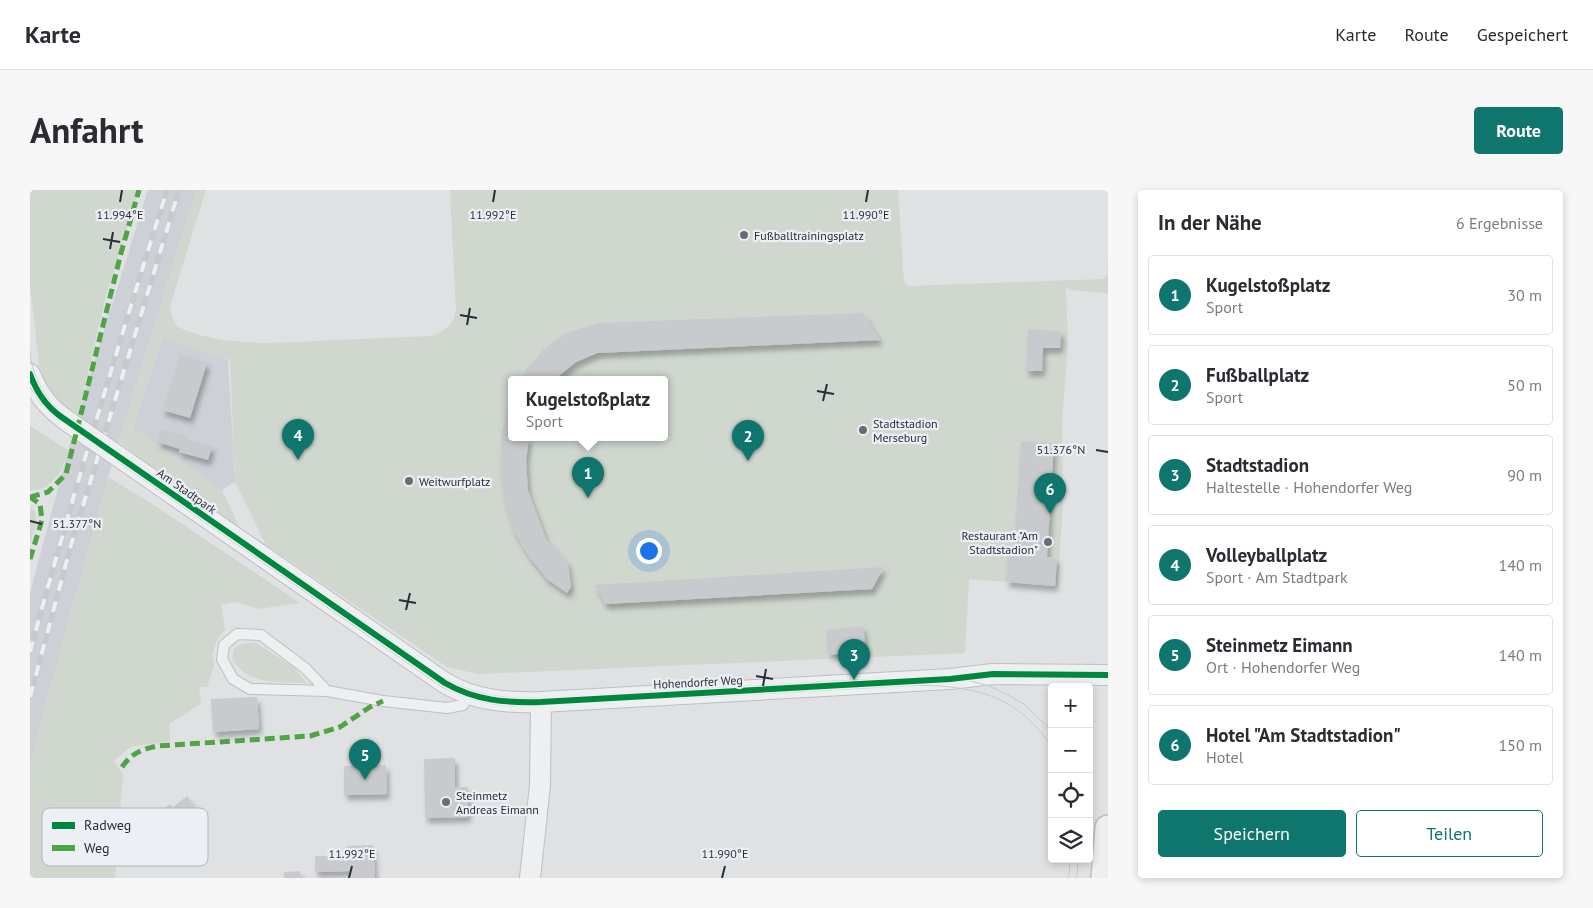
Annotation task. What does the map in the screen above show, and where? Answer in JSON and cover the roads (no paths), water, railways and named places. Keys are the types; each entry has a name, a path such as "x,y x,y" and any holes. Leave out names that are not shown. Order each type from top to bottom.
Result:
{"street":[{"name":"Am Stadtpark","path":"30,374 38,393 52,410 445,683 470,695"},
{"name":"Hohendorfer Weg","path":"470,695 500,702 542,702 940,679 993,674 1108,676"},
{"path":"530,878 540,785 542,702"},
{"path":"1104,878 1108,828"}],"lane":[{"path":"327,690 305,668 260,635 237,634 224,645 222,659 233,679 250,689 327,690 383,701 447,708 463,705 470,695"}],"tram line":[{"path":"30,352 31,361 40,386 49,400 62,413 446,679 472,690 496,696 549,698 854,680 941,677 971,681 989,686 1024,704 1049,728"},
{"path":"30,387 41,404 58,420 442,687 482,702 524,706"},
{"path":"684,698 900,686 952,687 985,694 1015,708 1039,730 1048,742"},
{"path":"1069,878 1070,863"},
{"path":"1077,878 1078,863"}],"railway":[{"path":"30,652 96,420 167,190"},
{"path":"30,697 71,545 179,190"}],"place":[{"name":"Fußballtrainingsplatz","path":"744,235"},
{"name":"Stadtstadion Merseburg","path":"863,430"},
{"name":"Volleyballplatz","path":"298,460"},
{"name":"Fußballplatz","path":"748,461"},
{"name":"Weitwurfplatz","path":"409,481"},
{"name":"Kugelstoßplatz","path":"588,498"},
{"name":"Hotel \"Am Stadtstadion\"","path":"1050,514"},
{"name":"Restaurant \"Am Stadtstadion\"","path":"1048,542"},
{"name":"Stadtstadion","path":"854,680"},
{"name":"Steinmetz Eimann","path":"365,780"},
{"name":"Steinmetz Andreas Eimann","path":"446,802"}]}
